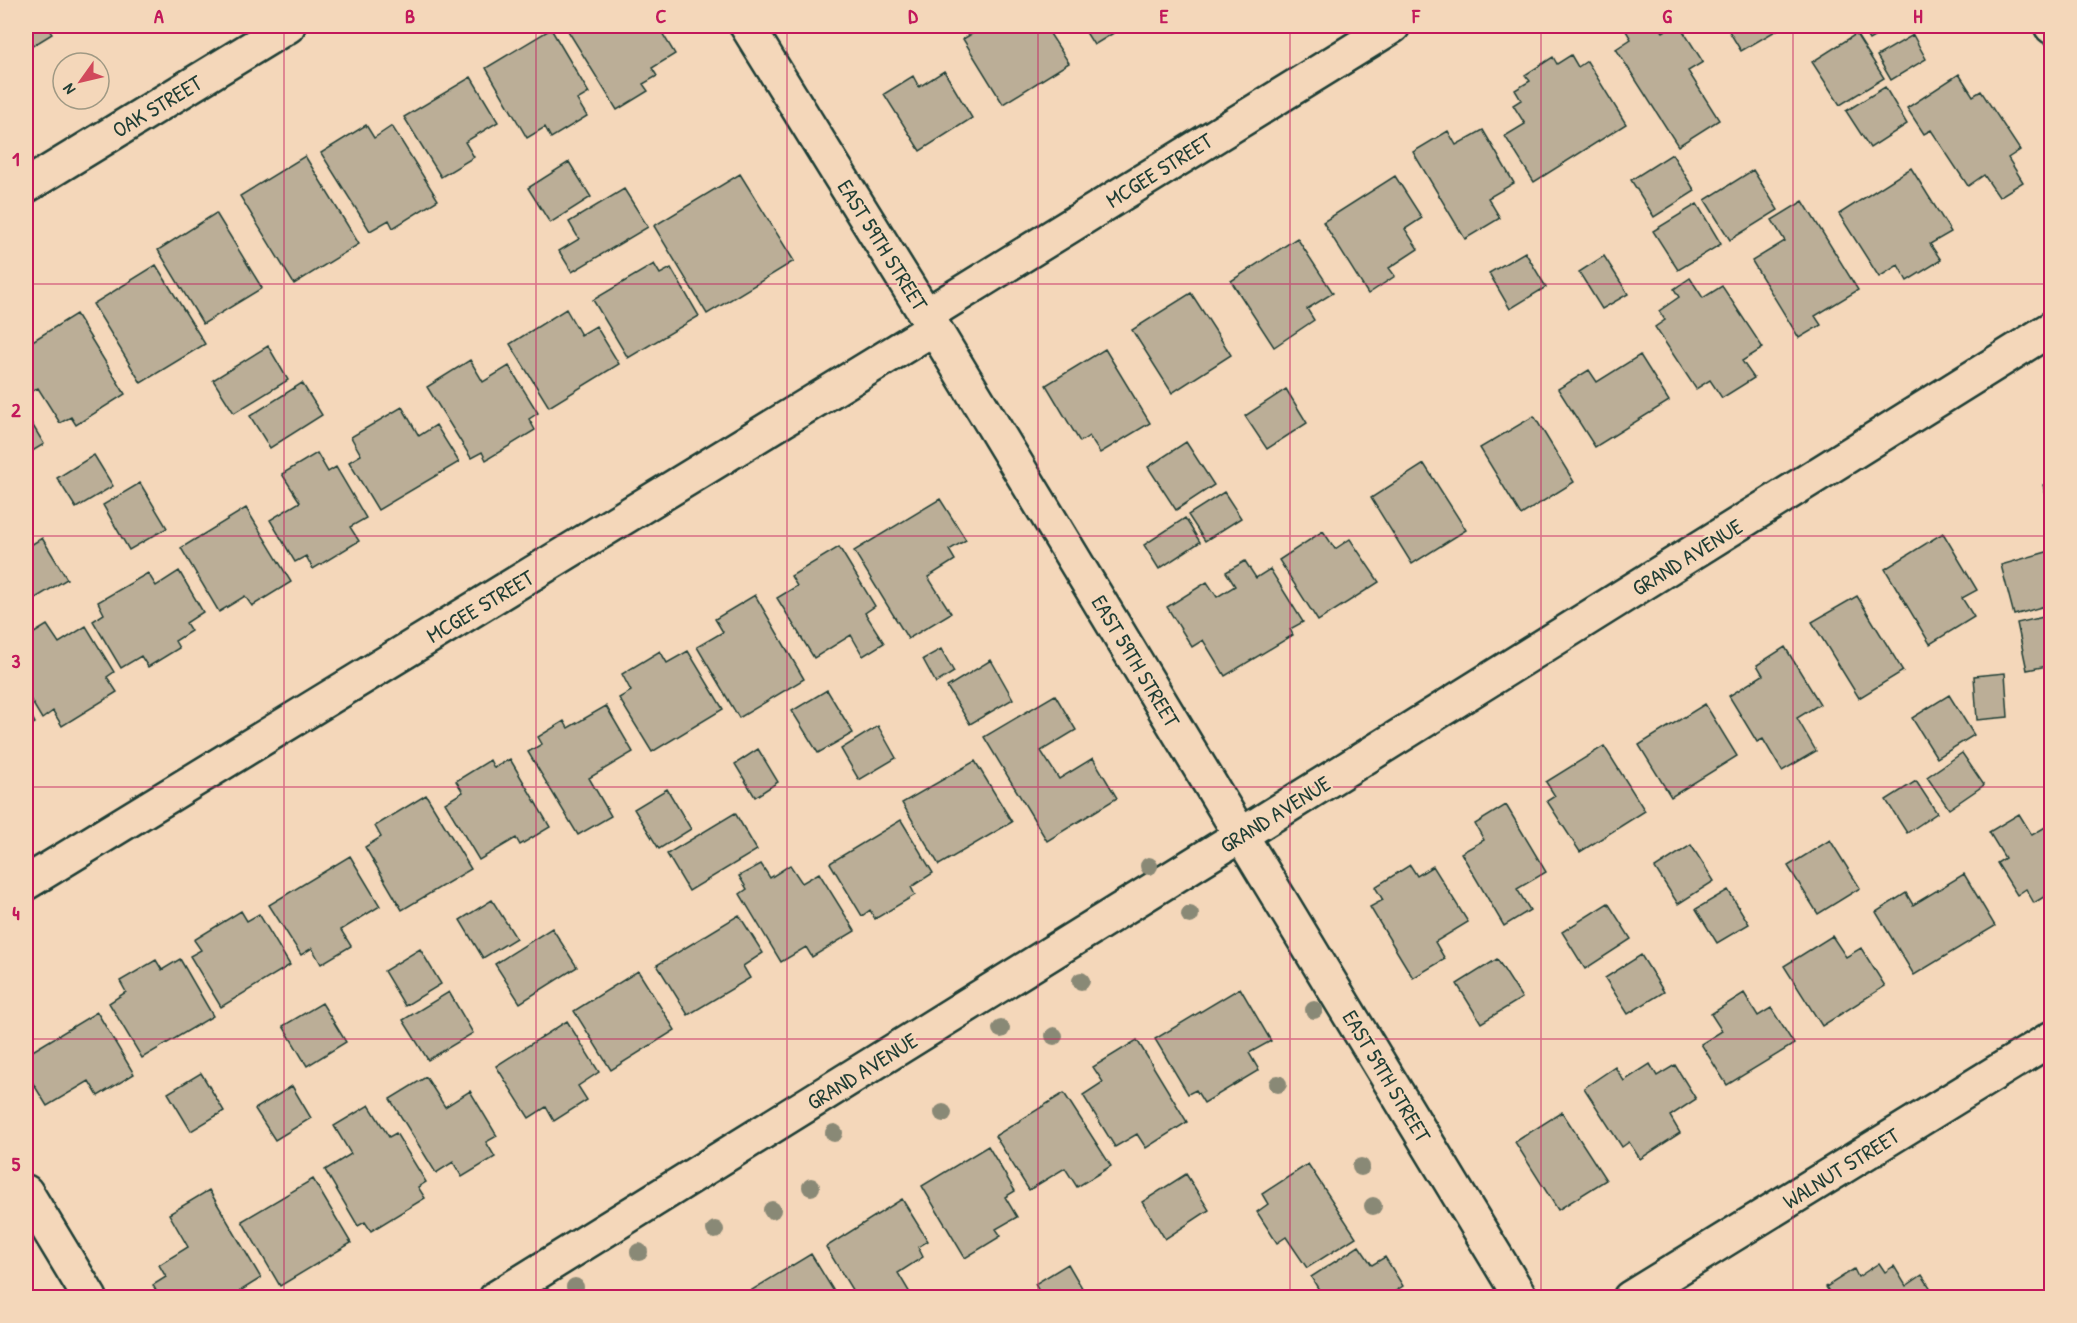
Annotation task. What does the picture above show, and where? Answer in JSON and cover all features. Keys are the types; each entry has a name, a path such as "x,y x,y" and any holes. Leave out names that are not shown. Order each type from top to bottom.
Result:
{"street":[{"name":"OAK STREET","path":"26,186 288,26"},
{"name":"EAST 59TH STREET","path":"747,26 930,322 1521,1298"},
{"name":"MCGEE STREET","path":"26,883 930,322 1393,26"},
{"name":"GRAND AVENUE","path":"496,1298 2052,328"},
{"name":"WALNUT STREET","path":"1630,1298 2052,1038"},
{"path":"26,1192 90,1298"}],"building":[{"path":"26,26 46,26 52,34 26,50"},
{"path":"565,26 658,26 675,54 652,68 657,76 643,84 648,91 617,110"},
{"path":"985,26 1002,26 1005,31 1015,26 1023,26 1026,32 1037,26 1045,26 1069,63 1003,104 963,39"},
{"path":"1082,26 1125,26 1094,45"},
{"path":"1623,26 1659,26 1663,32 1673,26 1680,26 1703,62 1688,71 1719,120 1678,146 1616,49 1631,39"},
{"path":"1726,26 1784,26 1741,51"},
{"path":"1860,26 1893,26 1869,40"},
{"path":"551,29 589,93 577,100 587,116 551,138 545,127 527,138 486,68"},
{"path":"1856,34 1884,78 1840,105 1812,62"},
{"path":"1913,35 1926,59 1891,80 1877,56"},
{"path":"1571,55 1578,67 1587,61 1626,124 1534,182 1505,136 1525,124 1513,105 1521,100 1515,90 1530,81 1525,75 1553,57 1557,64"},
{"path":"944,71 972,118 920,151 884,94 913,76 919,87"},
{"path":"1959,74 1973,96 1981,91 2020,150 2008,158 2023,182 1999,197 1984,175 1968,186 1931,130 1924,134 1907,108"},
{"path":"471,77 498,122 465,142 474,157 441,177 404,117"},
{"path":"1885,87 1907,124 1870,148 1846,111"},
{"path":"366,125 374,138 392,126 438,200 393,228 389,220 370,231 321,153"},
{"path":"1483,130 1514,183 1488,198 1500,218 1465,239 1413,152 1448,131 1456,145"},
{"path":"1672,154 1695,191 1654,217 1631,180"},
{"path":"305,156 359,244 294,284 240,196"},
{"path":"569,162 591,197 550,223 528,188"},
{"path":"1911,168 1951,232 1930,244 1941,260 1907,281 1898,265 1879,277 1839,214"},
{"path":"1753,170 1778,210 1730,240 1705,200"},
{"path":"740,174 794,261 707,314 654,226"},
{"path":"1395,176 1422,218 1405,229 1418,249 1389,268 1395,276 1368,294 1323,222"},
{"path":"624,189 648,227 572,272 559,251 579,239 569,222"},
{"path":"1803,201 1858,290 1815,316 1821,325 1799,338 1752,261 1785,241 1772,220"},
{"path":"1697,204 1721,244 1678,270 1653,231"},
{"path":"216,213 262,288 203,324 158,250"},
{"path":"1297,238 1333,293 1307,309 1314,320 1274,347 1231,281"},
{"path":"1525,252 1546,287 1510,309 1489,273"},
{"path":"1604,256 1628,294 1602,309 1579,272"},
{"path":"654,264 660,274 671,268 699,316 628,358 593,300"},
{"path":"156,265 205,344 141,383 93,304"},
{"path":"1690,278 1703,298 1722,286 1763,348 1742,361 1754,378 1722,398 1710,380 1696,389 1655,327 1665,320 1659,311 1679,297 1674,289"},
{"path":"1191,293 1231,355 1172,393 1132,330"},
{"path":"566,309 581,335 596,326 619,364 549,407 510,344"},
{"path":"76,314 125,394 76,425 71,417 60,423 38,388 31,392 26,383 26,345"},
{"path":"268,346 288,380 234,413 213,380"},
{"path":"1105,349 1150,423 1100,453 1089,436 1080,442 1046,385"},
{"path":"1640,355 1669,401 1595,447 1558,389 1589,370 1597,382"},
{"path":"470,360 483,382 509,366 538,413 529,419 535,430 486,460 482,452 471,458 427,387"},
{"path":"302,383 322,415 270,448 250,416"},
{"path":"1286,389 1307,423 1267,449 1245,416"},
{"path":"402,407 419,436 436,425 459,462 378,510 349,462 361,455 351,437"},
{"path":"26,414 44,444 26,455"},
{"path":"1534,416 1574,482 1521,515 1480,448"},
{"path":"1186,442 1214,485 1176,510 1148,467"},
{"path":"317,453 328,472 336,467 366,518 350,527 359,541 313,569 306,556 295,562 270,520 300,502 282,474"},
{"path":"94,455 113,486 76,508 57,478"},
{"path":"1424,464 1466,530 1412,564 1371,498"},
{"path":"140,483 167,528 129,550 103,505"},
{"path":"2052,483 2052,514 2043,485"},
{"path":"1224,492 1241,518 1205,541 1188,515"},
{"path":"940,499 966,540 949,550 955,560 928,577 951,613 908,639 854,551"},
{"path":"246,508 291,582 252,606 245,596 219,612 181,548"},
{"path":"1185,518 1200,542 1159,569 1144,545"},
{"path":"1323,531 1335,549 1350,539 1379,582 1318,621 1279,560"},
{"path":"1943,533 1977,590 1962,598 1974,617 1930,644 1885,569"},
{"path":"42,538 67,579 29,602 26,597 26,548"},
{"path":"839,547 875,606 865,613 884,643 863,656 851,635 814,658 777,598 797,586 791,576"},
{"path":"2050,551 2052,604 2014,615 2001,565"},
{"path":"1245,561 1256,578 1270,569 1303,622 1290,629 1293,635 1225,676 1203,640 1192,647 1167,607 1207,582 1217,597 1235,586 1226,572"},
{"path":"179,571 203,612 186,623 191,631 175,641 179,648 148,667 141,656 121,668 93,621 104,614 98,602 148,573 156,586"},
{"path":"755,595 804,679 739,718 697,647 723,632 715,619"},
{"path":"1857,596 1903,671 1859,698 1812,622"},
{"path":"2052,615 2052,665 2027,670 2017,623"},
{"path":"47,625 59,643 86,626 114,672 107,677 117,692 62,726 53,711 42,719 26,692 26,638"},
{"path":"1785,647 1820,704 1797,718 1816,751 1782,771 1763,739 1757,742 1729,696 1763,675 1757,665"},
{"path":"941,649 954,672 936,683 923,659"},
{"path":"660,651 667,663 688,651 723,709 652,752 619,698 631,691 622,674"},
{"path":"991,660 1013,699 970,724 947,687"},
{"path":"2005,673 2008,717 1977,720 1974,676"},
{"path":"827,690 853,733 818,753 792,711"},
{"path":"1055,695 1076,730 1041,751 1059,779 1093,758 1117,798 1047,841 984,737"},
{"path":"1949,695 1974,735 1937,758 1912,718"},
{"path":"1705,704 1737,756 1671,797 1639,745"},
{"path":"26,706 35,723 26,728"},
{"path":"606,706 633,752 589,778 611,816 578,835 528,752 542,744 538,737 564,721 568,728"},
{"path":"878,726 896,758 859,780 841,749"},
{"path":"1604,746 1645,811 1580,852 1547,801 1555,796 1546,782"},
{"path":"758,749 778,782 755,797 735,764"},
{"path":"1962,753 1984,785 1949,809 1927,777"},
{"path":"510,759 550,827 520,845 516,838 479,860 445,803 463,792 456,781 490,760 494,768"},
{"path":"975,761 1012,822 939,865 902,803"},
{"path":"1916,781 1937,813 1907,833 1886,800"},
{"path":"667,789 691,829 659,849 634,809"},
{"path":"426,795 471,869 402,910 365,847 381,837 375,826"},
{"path":"1506,805 1546,872 1517,889 1530,910 1504,926 1461,853 1484,840 1475,824"},
{"path":"735,813 757,850 689,891 667,854"},
{"path":"2019,814 2032,835 2052,823 2052,892 2034,903 2026,889 2017,895 1997,863 2005,858 1989,832"},
{"path":"901,820 933,873 911,887 915,895 875,919 870,910 862,916 830,863"},
{"path":"1830,840 1860,888 1818,914 1788,866"},
{"path":"1691,845 1714,881 1678,904 1655,868"},
{"path":"350,856 380,906 341,930 351,946 321,964 312,948 301,955 269,905"},
{"path":"761,864 770,878 790,865 802,883 819,873 855,931 812,957 806,947 781,962 740,894 747,889 739,876"},
{"path":"1410,865 1417,876 1433,866 1468,922 1435,942 1445,959 1413,978 1370,907 1383,900 1375,887"},
{"path":"1964,874 1995,926 1914,975 1876,912 1906,893 1913,905"},
{"path":"1728,890 1749,924 1717,943 1696,909"},
{"path":"492,900 516,938 483,958 460,920"},
{"path":"1608,903 1631,939 1585,969 1562,932"},
{"path":"241,911 247,921 259,914 290,965 221,1007 190,956 201,950 194,940"},
{"path":"739,915 763,953 743,966 750,978 688,1015 657,965"},
{"path":"552,928 577,967 520,1003 495,964"},
{"path":"1832,936 1846,957 1861,948 1885,986 1822,1026 1784,966"},
{"path":"420,949 441,984 405,1006 384,971"},
{"path":"1641,955 1664,992 1628,1014 1605,978"},
{"path":"180,959 213,1016 142,1058 109,1003 126,992 120,981 156,960 162,970"},
{"path":"1497,959 1522,998 1481,1023 1457,984"},
{"path":"638,971 675,1030 611,1070 574,1011"},
{"path":"1240,988 1271,1041 1249,1053 1259,1070 1204,1103 1196,1090 1188,1094 1155,1039"},
{"path":"449,992 473,1033 428,1060 403,1020"},
{"path":"1744,993 1758,1016 1771,1008 1794,1044 1727,1085 1701,1044 1722,1031 1711,1014"},
{"path":"322,1003 346,1042 307,1066 283,1026"},
{"path":"97,1012 134,1074 98,1096 89,1081 47,1106 26,1072 26,1055"},
{"path":"567,1021 599,1072 578,1086 587,1100 554,1121 546,1107 529,1118 496,1066"},
{"path":"1137,1040 1187,1122 1146,1148 1137,1134 1115,1147 1083,1095 1103,1082 1093,1067"},
{"path":"1650,1064 1657,1076 1675,1065 1696,1099 1670,1116 1680,1133 1640,1159 1629,1142 1622,1147 1584,1088 1615,1067 1624,1081"},
{"path":"201,1073 224,1111 191,1131 168,1093"},
{"path":"426,1077 445,1107 470,1091 497,1136 486,1142 495,1157 462,1177 453,1162 436,1173 390,1099"},
{"path":"292,1086 311,1118 275,1140 255,1109"},
{"path":"1064,1093 1111,1166 1077,1187 1065,1168 1029,1190 995,1136"},
{"path":"369,1105 389,1137 396,1133 426,1182 418,1187 425,1198 371,1231 365,1222 358,1226 325,1170 351,1154 334,1126"},
{"path":"1562,1112 1606,1180 1558,1210 1515,1142"},
{"path":"988,1146 1015,1191 1005,1197 1017,1217 996,1229 1001,1236 965,1258 922,1186"},
{"path":"1308,1164 1356,1237 1307,1268 1286,1237 1277,1243 1257,1212 1268,1204 1262,1194"},
{"path":"1186,1174 1209,1210 1165,1239 1142,1202"},
{"path":"313,1179 351,1243 280,1286 242,1221"},
{"path":"209,1190 261,1278 229,1298 160,1298 153,1285 166,1277 159,1265 188,1247 169,1214"},
{"path":"902,1199 928,1241 918,1247 923,1257 898,1273 913,1298 857,1298 826,1247"},
{"path":"1359,1246 1372,1265 1385,1257 1403,1286 1388,1296 1389,1298 1324,1298 1311,1277"},
{"path":"811,1254 838,1298 749,1298 747,1293"},
{"path":"1879,1263 1885,1272 1894,1266 1906,1286 1922,1275 1937,1298 1833,1298 1826,1287 1854,1269 1858,1277"},
{"path":"1068,1264 1088,1298 1043,1298 1035,1284"}]}
